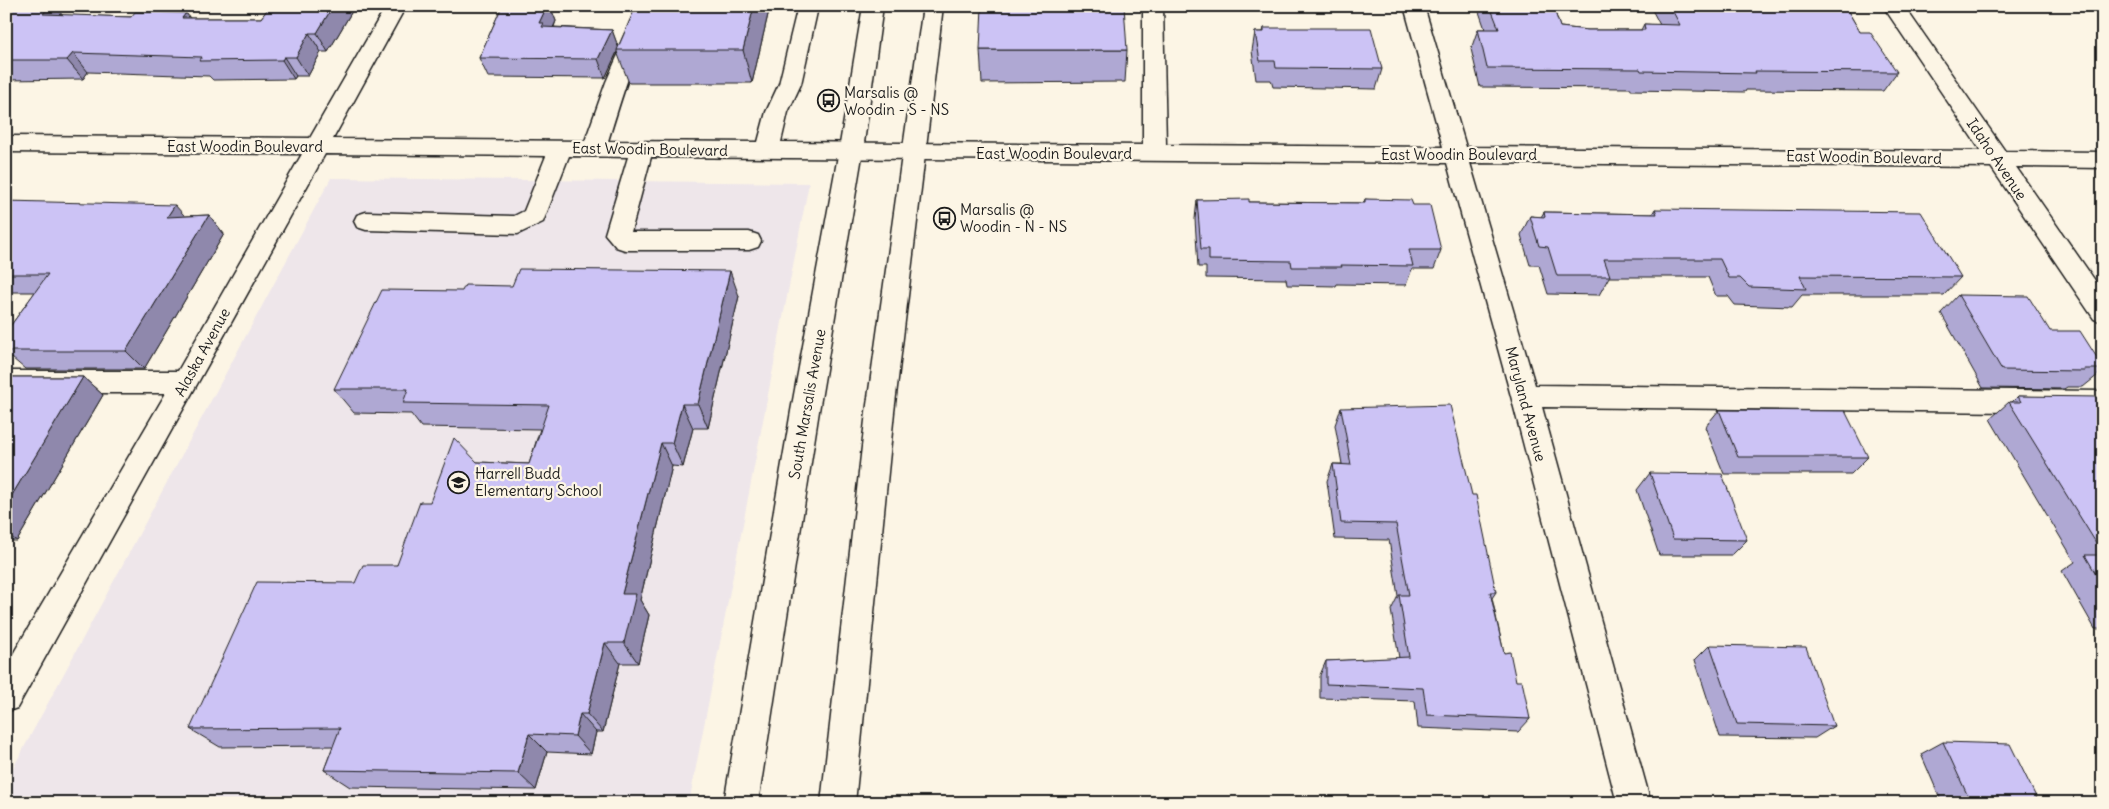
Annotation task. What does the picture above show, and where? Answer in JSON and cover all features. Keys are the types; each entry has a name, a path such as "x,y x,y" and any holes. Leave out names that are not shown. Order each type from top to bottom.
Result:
{"street":[{"name":"Alaska Avenue","path":"6,697 186,382 396,6"},
{"path":"594,148 617,82 642,23 662,12 664,6"},
{"path":"768,150 777,112 790,84 807,10 811,6"},
{"name":"South Marsalis Avenue","path":"741,803 805,411 851,150 872,6"},
{"path":"838,803 881,402 933,6"},
{"path":"1153,6 1155,153"},
{"name":"Maryland Avenue","path":"1414,6 1525,396 1634,803"},
{"name":"Idaho Avenue","path":"1893,6 2103,312"},
{"name":"East Woodin Boulevard","path":"6,144 2103,160"},
{"path":"366,221 518,224 534,216 561,148"},
{"path":"642,149 617,234 626,241 749,241"},
{"path":"6,382 186,382"},
{"path":"1525,396 2103,402"}],"shaded area":[{"name":"Harrell Budd Elementary School","path":"331,178 809,183 689,803 6,803 6,781"}],"building":[{"path":"6,6 49,6 43,14 131,17 135,12 186,13 182,18 261,18 270,6 333,6 317,33 309,33 296,57 284,57 282,60 199,61 202,57 73,53 67,60 6,60"},
{"path":"502,6 547,6 539,23 544,23 542,27 612,30 598,59 479,58"},
{"path":"636,6 754,6 743,50 617,50"},
{"path":"982,6 1124,6 1127,50 980,50"},
{"path":"1490,6 1553,6 1560,27 1588,30 1645,30 1644,24 1680,25 1670,6 1845,6 1860,32 1870,32 1897,72 1755,71 1756,73 1641,71 1640,69 1487,68 1478,29 1499,29"},
{"path":"1264,28 1371,28 1382,69 1276,68 1275,61 1260,61 1255,32 1264,32"},
{"path":"1249,199 1249,202 1365,203 1365,199 1411,200 1413,205 1430,205 1441,250 1409,250 1413,266 1341,265 1342,267 1292,267 1291,261 1209,260 1209,249 1201,249 1197,200"},
{"path":"6,201 175,205 167,217 209,215 126,351 6,351 9,344 6,344 6,332 48,274 6,274"},
{"path":"1655,209 1921,212 1961,277 1800,276 1806,289 1749,287 1740,278 1729,278 1720,259 1604,259 1610,276 1557,276 1548,247 1539,246 1530,216 1545,217 1544,212 1657,214"},
{"path":"519,269 730,271 698,404 682,404 672,443 661,443 622,594 636,594 624,643 605,643 587,714 580,714 575,736 529,734 518,773 324,770 340,728 190,729 257,582 355,583 363,565 397,565 420,502 430,502 454,438 477,462 529,464 549,405 403,403 408,389 334,389 382,290 462,291 465,285 512,286"},
{"path":"1958,295 2028,296 2050,331 2080,331 2103,369 2084,369 2085,371 2002,370"},
{"path":"6,377 83,377 6,505"},
{"path":"2018,396 2102,397 2103,554 2009,402 2021,402"},
{"path":"1450,405 1472,495 1476,495 1496,592 1490,592 1504,653 1510,652 1516,681 1522,681 1530,719 1427,715 1423,688 1326,684 1326,661 1409,657 1399,595 1409,595 1396,524 1341,523 1333,464 1351,465 1341,408"},
{"path":"1719,410 1845,411 1868,457 1738,457"},
{"path":"1650,473 1722,474 1747,540 1673,539"},
{"path":"2085,555 2103,555 2103,586"},
{"path":"1710,645 1806,647 1834,726 1737,724"},
{"path":"1943,742 2010,744 2039,803 1971,803"}],"place":[{"name":"Marsalis @ Woodin - S - NS","path":"828,101"},
{"name":"Marsalis @ Woodin - N - NS","path":"944,218"},
{"name":"Harrell Budd Elementary School","path":"459,482"}]}
